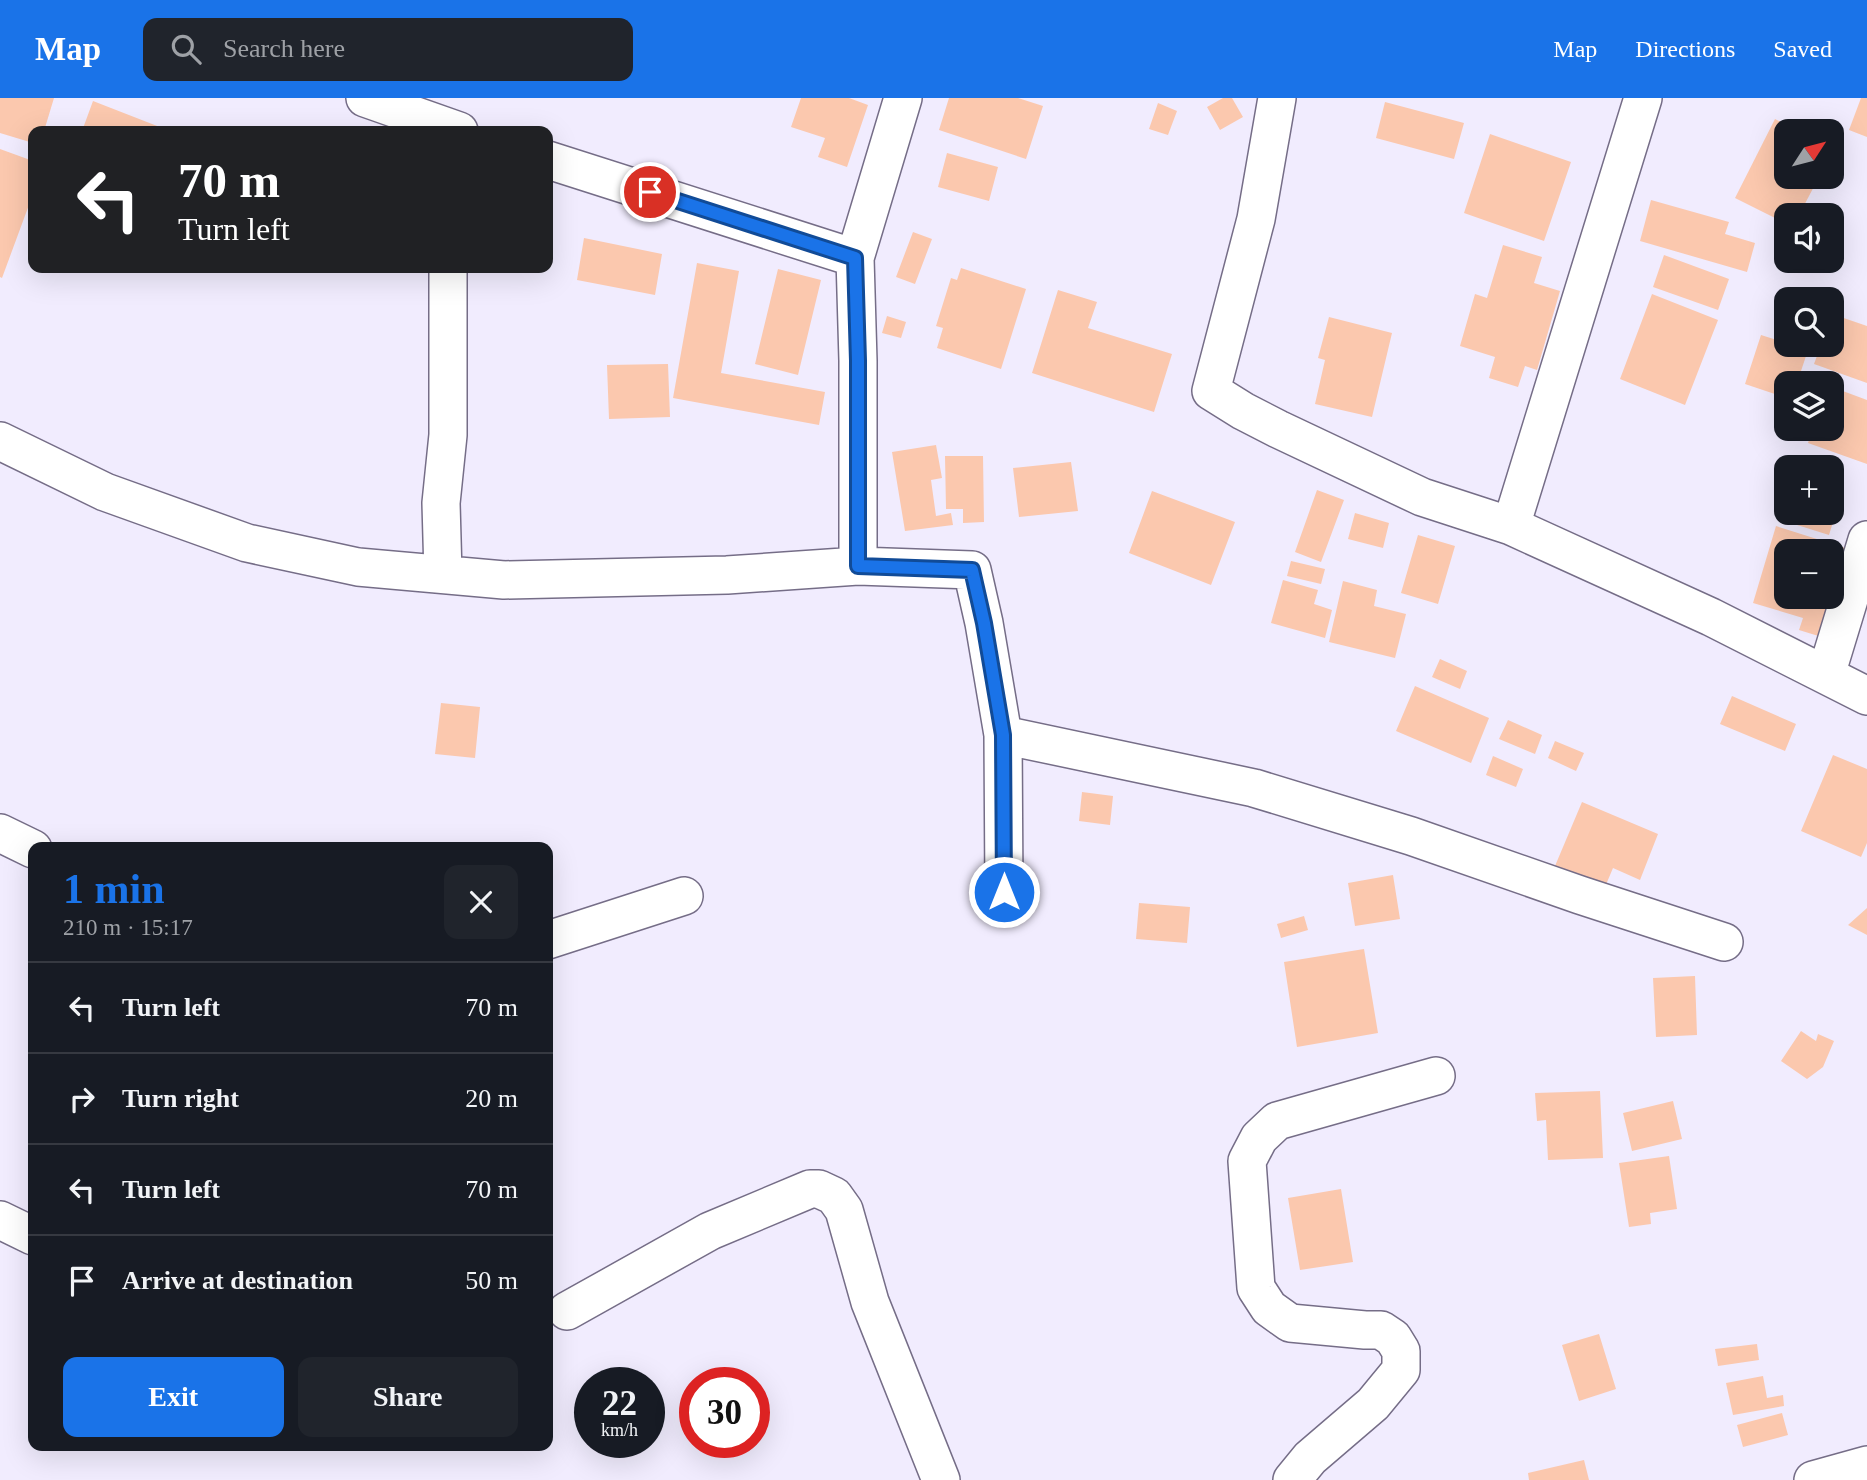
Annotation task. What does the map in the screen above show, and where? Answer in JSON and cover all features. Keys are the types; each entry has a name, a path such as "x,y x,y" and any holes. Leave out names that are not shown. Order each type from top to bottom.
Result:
{"street":[{"path":"365,98 444,126"},
{"path":"858,566 855,258 903,98"},
{"path":"1277,98 1256,219 1211,391 1278,429 1422,497 1511,526 1712,617 1867,696"},
{"path":"1511,526 1643,98"},
{"path":"553,162 855,258"},
{"path":"443,574 441,503 448,435 448,273"},
{"path":"0,441 105,492 247,543 358,567 504,580 727,575 858,566 972,570 1003,735 1004,892"},
{"path":"1826,675 1867,542"},
{"path":"1003,735 1254,788 1411,836 1724,942"},
{"path":"0,833 28,847"},
{"path":"553,938 684,896"},
{"path":"1292,1480 1310,1458 1373,1404 1401,1370 1401,1351 1394,1338 1381,1329 1290,1323 1269,1308 1256,1287 1247,1161 1259,1138 1277,1121 1436,1076"},
{"path":"567,1311 710,1231 810,1189 819,1189 834,1196 844,1210 870,1302 941,1480"},
{"path":"0,1220 28,1234"},
{"path":"1813,1480 1867,1465"}],"building":[{"path":"0,98 54,98 46,126 28,126 28,141 0,133"},
{"path":"801,98 849,98 868,105 847,167 818,157 825,138 791,127"},
{"path":"949,98 1018,98 1043,106 1026,159 939,130"},
{"path":"1223,98 1232,98 1243,117 1220,130 1207,107"},
{"path":"1861,98 1867,98 1867,137 1849,130"},
{"path":"93,101 157,126 84,126"},
{"path":"1385,102 1464,123 1454,159 1376,138"},
{"path":"1158,103 1177,111 1168,135 1149,129"},
{"path":"1774,121 1774,189 1813,189 1805,203 1774,203 1774,218 1735,198"},
{"path":"1490,134 1571,162 1544,241 1464,213"},
{"path":"0,149 28,159 28,208 2,278"},
{"path":"947,153 998,167 989,201 938,187"},
{"path":"1651,200 1729,222 1725,234 1755,243 1747,272 1640,241"},
{"path":"913,232 932,239 915,284 896,277"},
{"path":"584,238 662,254 655,295 577,280"},
{"path":"1503,245 1542,257 1534,283 1560,291 1537,370 1525,366 1518,387 1489,378 1495,357 1460,346 1475,294 1487,298"},
{"path":"1664,255 1729,279 1718,310 1653,287"},
{"path":"697,263 739,271 721,373 825,392 819,425 673,398"},
{"path":"961,268 1026,289 1001,369 937,348 943,328 936,326 951,278 957,280"},
{"path":"778,269 821,280 798,375 755,364"},
{"path":"1058,290 1097,302 1088,328 1172,354 1154,412 1032,373"},
{"path":"1652,294 1718,320 1685,405 1620,379"},
{"path":"887,316 906,322 901,338 882,333"},
{"path":"1329,317 1392,333 1372,417 1315,404 1325,360 1318,358"},
{"path":"1844,318 1867,326 1867,383 1844,375 1844,371 1834,371 1814,364 1817,357 1844,357"},
{"path":"1761,335 1774,339 1774,357 1806,357 1801,371 1774,371 1774,394 1745,384"},
{"path":"668,364 670,417 609,419 607,365"},
{"path":"1844,391 1867,400 1867,464 1808,443 1844,441"},
{"path":"936,445 942,478 931,480 936,516 951,513 953,525 905,531 892,452"},
{"path":"945,456 983,456 984,522 963,523 963,509 946,509"},
{"path":"1071,462 1078,511 1019,517 1013,468"},
{"path":"1317,490 1344,500 1321,562 1295,552"},
{"path":"1152,491 1235,522 1211,585 1129,553"},
{"path":"1355,513 1389,523 1383,548 1348,539"},
{"path":"1797,525 1832,525 1829,535"},
{"path":"1776,526 1817,539 1774,539 1774,609 1837,609 1828,639 1799,630 1803,618 1753,603"},
{"path":"1418,535 1455,546 1438,604 1401,593"},
{"path":"1844,548 1855,551 1844,587"},
{"path":"1291,561 1325,569 1321,584 1287,576"},
{"path":"1283,580 1318,590 1314,604 1332,610 1325,638 1271,623"},
{"path":"1343,581 1377,590 1374,606 1406,614 1395,658 1329,642"},
{"path":"1440,659 1467,671 1460,689 1432,677"},
{"path":"1415,686 1489,718 1471,763 1396,731"},
{"path":"1732,696 1796,724 1785,751 1720,724"},
{"path":"441,703 480,707 475,758 435,754"},
{"path":"1508,720 1542,735 1535,754 1499,739"},
{"path":"1555,741 1584,753 1576,771 1548,758"},
{"path":"1833,755 1867,769 1867,843 1861,857 1801,831"},
{"path":"1493,756 1523,769 1516,787 1486,775"},
{"path":"1082,792 1113,796 1110,825 1079,821"},
{"path":"1582,802 1658,834 1640,880 1613,868 1605,887 1555,866"},
{"path":"1393,875 1400,919 1355,926 1348,883"},
{"path":"1139,903 1190,907 1187,943 1136,939"},
{"path":"1867,908 1867,935 1848,925"},
{"path":"1304,916 1308,930 1281,938 1277,924"},
{"path":"1364,949 1378,1033 1297,1047 1284,962"},
{"path":"1695,976 1697,1035 1656,1037 1653,978"},
{"path":"1801,1031 1816,1041 1818,1034 1834,1041 1823,1067 1807,1079 1781,1061"},
{"path":"1600,1091 1603,1158 1548,1160 1546,1120 1537,1121 1535,1093"},
{"path":"1673,1101 1682,1139 1632,1151 1623,1113"},
{"path":"1669,1156 1677,1209 1650,1213 1651,1224 1629,1227 1619,1163"},
{"path":"1341,1189 1353,1262 1300,1270 1288,1198"},
{"path":"1599,1334 1616,1389 1579,1401 1562,1345"},
{"path":"1757,1344 1759,1360 1718,1366 1715,1349"},
{"path":"1763,1376 1767,1398 1783,1395 1784,1406 1733,1415 1726,1383"},
{"path":"1782,1413 1788,1435 1743,1447 1737,1425"},
{"path":"1584,1460 1589,1480 1529,1480 1528,1473"}],"route":[{"path":"650,192 855,258 858,566 972,570 1003,735 1004,892"}]}
